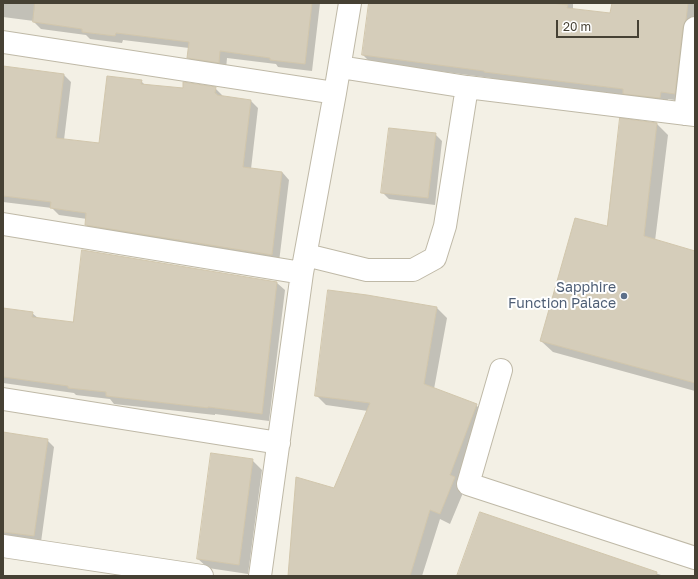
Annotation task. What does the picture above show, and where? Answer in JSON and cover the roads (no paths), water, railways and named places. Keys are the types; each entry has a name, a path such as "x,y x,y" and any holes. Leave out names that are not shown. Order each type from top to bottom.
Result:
{"street":[{"path":"260,576 304,264 340,67 350,3"},
{"path":"340,67 467,87 690,115 695,28"},
{"path":"3,42 335,93"},
{"path":"3,224 304,264 368,270 413,270 435,258 445,226 467,87"},
{"path":"501,370 468,484 695,558"},
{"path":"3,399 279,443"},
{"path":"3,546 202,576"}],"place":[{"name":"Sapphire Function Palace","path":"624,296"}]}
